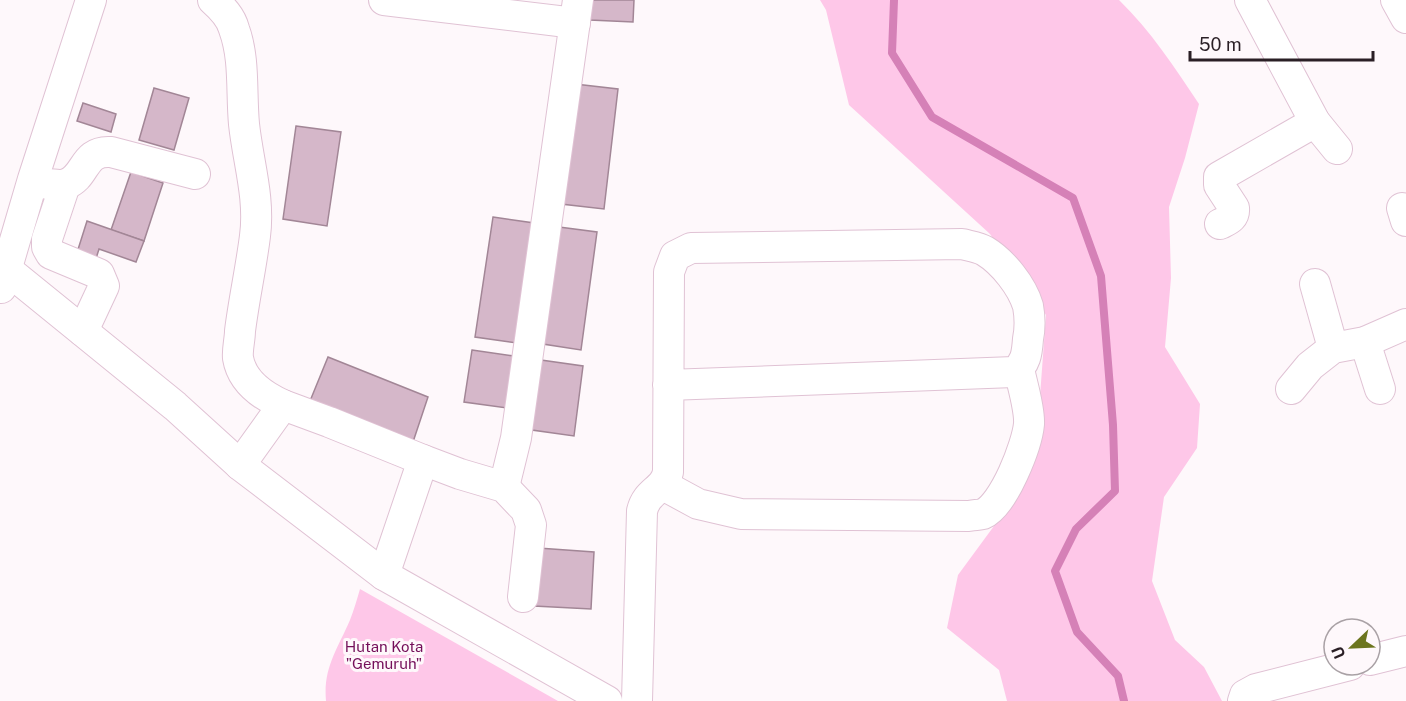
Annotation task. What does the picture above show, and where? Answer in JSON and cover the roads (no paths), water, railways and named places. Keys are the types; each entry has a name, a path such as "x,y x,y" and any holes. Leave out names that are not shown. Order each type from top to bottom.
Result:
{"street":[{"path":"90,0 2,275 83,331 175,406 240,465 384,575 607,701"},
{"path":"213,0 224,10 234,27 241,56 244,125 257,201 255,236 242,313 238,357 243,373 266,397 283,405 460,474 504,487 526,510 531,525 523,597"},
{"path":"384,0 576,11 516,438 504,487"},
{"path":"1250,0 1315,122 1337,149"},
{"path":"1396,0 1406,18"},
{"path":"1220,224 1235,213 1219,185 1219,177 1315,122"},
{"path":"33,179 45,184 65,185 72,181 93,155 102,151 195,174"},
{"path":"65,185 47,239 47,247 51,254 99,274 104,286 83,331"},
{"path":"637,701 642,511 648,496 663,485 668,472 668,385 669,272 675,256 691,248 962,244 984,250 1005,269 1027,305 1030,321 1027,353 1024,362 1014,372 668,385"},
{"path":"1315,284 1333,348"},
{"path":"1291,389 1310,366 1333,348 1365,342 1406,324"},
{"path":"1365,342 1380,389"},
{"path":"663,485 698,504 741,514 969,516 983,514 1000,497 1024,447 1029,422 1019,369"},
{"path":"240,465 283,405"},
{"path":"384,575 423,460"},
{"path":"1382,657 1406,651"},
{"path":"1242,701 1245,695 1256,689 1322,672"}],"waterway":[{"path":"894,0 892,53 932,117 1073,198 1101,276 1113,425 1115,491 1076,529 1055,571 1077,632 1118,676 1124,701"}],"park label":[{"name":"Hutan Kota \"Gemuruh\"","path":"384,654"}]}
